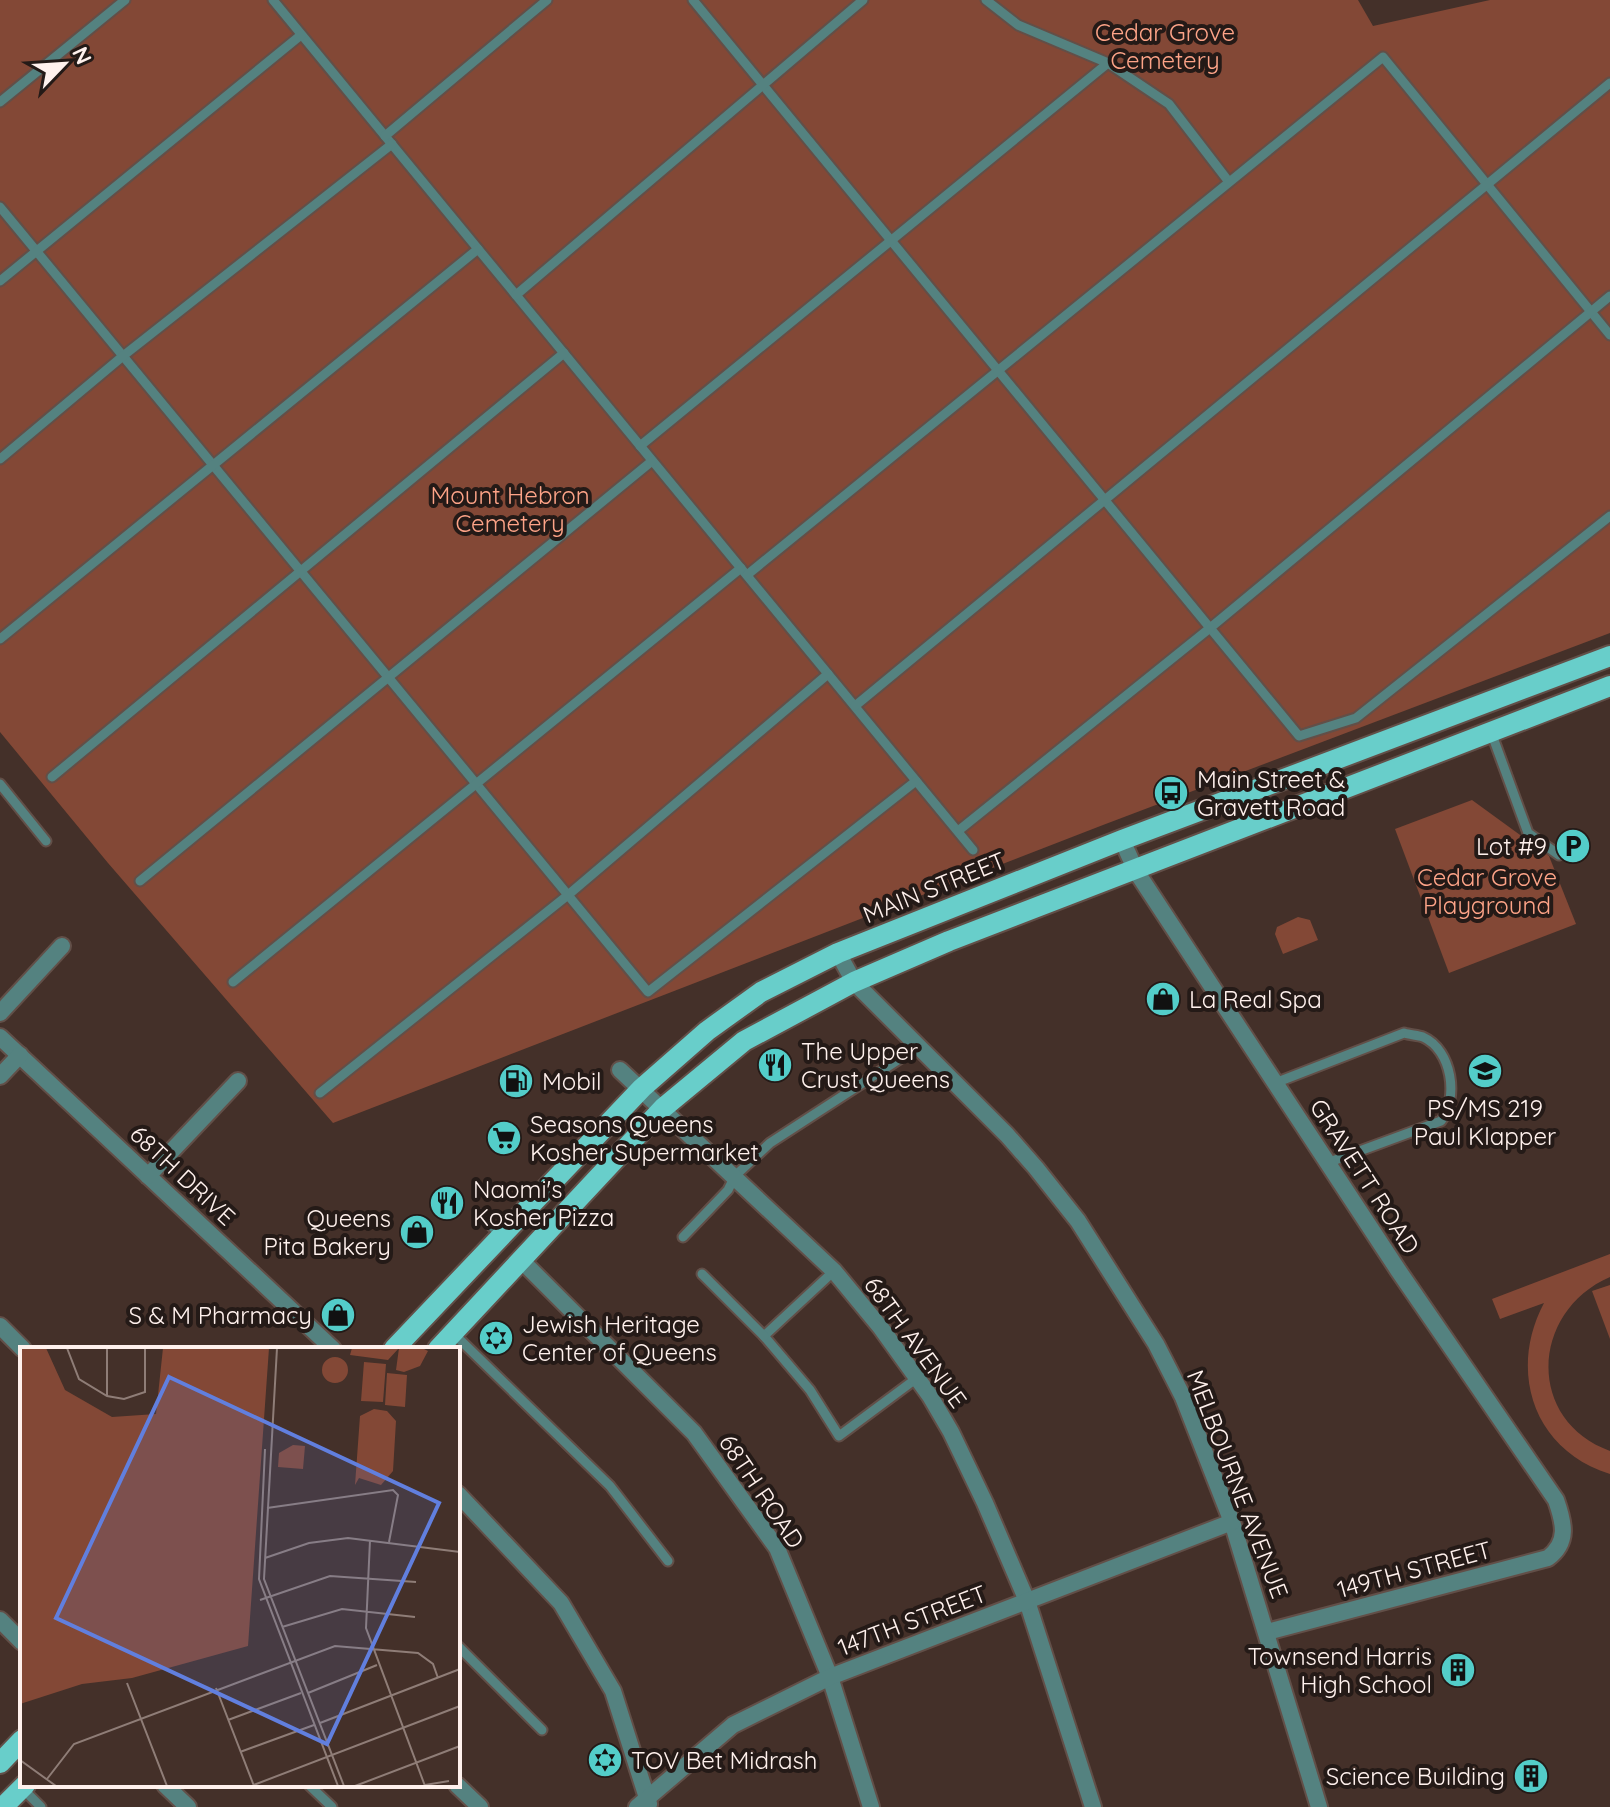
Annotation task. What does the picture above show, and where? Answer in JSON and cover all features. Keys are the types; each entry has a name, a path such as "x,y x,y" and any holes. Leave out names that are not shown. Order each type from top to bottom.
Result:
{"main road":[{"name":"MAIN STREET","path":"396,1347 642,1088 743,1003 838,953 1122,840 1610,656"},
{"path":"440,1347 663,1108 744,1041 854,982 949,941 1610,686"},
{"path":"0,1763 20,1742"},
{"path":"3,1807 22,1787"}],"street":[{"name":"GRAVETT ROAD","path":"1122,840 1136,871 1327,1163 1556,1500 1563,1521 1563,1538"},
{"path":"0,1013 62,946"},
{"name":"MELBOURNE AVENUE","path":"838,953 854,982 1007,1135 1078,1221 1156,1344 1183,1397 1232,1522 1267,1632 1315,1806"},
{"name":"68TH DRIVE","path":"0,1037 331,1347"},
{"path":"0,1076 20,1055"},
{"name":"68TH AVENUE","path":"620,1070 834,1271 917,1378 951,1432 1027,1601 1093,1807"},
{"path":"148,1176 238,1081"},
{"name":"68TH ROAD","path":"521,1260 694,1433 777,1548 830,1677 871,1807"},
{"path":"0,1326 21,1347"},
{"path":"460,1496 561,1603 613,1691 645,1803"},
{"name":"147TH STREET","path":"645,1803 733,1725 830,1677 1232,1522"},
{"name":"149TH STREET","path":"1267,1632 1548,1558 1558,1550 1563,1538"},
{"path":"0,1620 20,1640"},
{"path":"167,1787 188,1807"},
{"path":"459,1787 480,1807"}],"lane":[{"path":"0,102 125,0"},
{"path":"273,0 973,850"},
{"path":"0,459 388,140 547,0"},
{"path":"693,0 1299,736 1356,718 1610,516"},
{"path":"516,295 863,0"},
{"path":"986,0 1018,25 1108,63 1169,104 1229,182"},
{"path":"0,281 301,35"},
{"path":"233,982 998,370 1383,57 1610,335"},
{"path":"640,446 1108,63"},
{"path":"855,706 1610,83"},
{"path":"0,207 648,992 916,781"},
{"path":"0,639 478,249"},
{"path":"958,831 1210,628 1610,296"},
{"path":"52,777 564,353"},
{"path":"140,881 652,461"},
{"path":"320,1093 568,895 828,674"},
{"path":"1491,732 1528,833 1559,855"},
{"path":"0,784 46,841"},
{"path":"1275,1083 1404,1033 1423,1037 1435,1046 1444,1061 1453,1093 1441,1121 1327,1163"},
{"path":"683,1237 728,1190 735,1176 770,1143 918,1047"},
{"path":"479,1214 502,1236"},
{"path":"764,1336 834,1271"},
{"path":"702,1274 764,1336 810,1390 839,1436 917,1378"},
{"path":"453,1333 610,1486 668,1561"},
{"path":"460,1648 542,1730"},
{"path":"24,1787 41,1807"},
{"path":"311,1787 332,1807"}],"green space":[{"name":"Mount Hebron Cemetery","path":"0,0 1358,0 1373,26 1490,0 1610,0 1610,633 333,1123 108,863 0,732"},
{"name":"Cedar Grove Playground","path":"1472,800 1549,856 1576,924 1449,973 1395,829"},
{"path":"1298,917 1310,920 1318,940 1283,954 1275,934 1277,927"},
{"path":"1610,1254 1610,1277 1584,1293 1565,1314 1553,1339 1548,1365 1552,1391 1563,1416 1582,1436 1610,1451 1610,1474 1584,1463 1562,1447 1546,1427 1535,1405 1529,1381 1528,1355 1533,1329 1544,1303 1500,1319 1492,1299"},
{"path":"1610,1285 1610,1339 1592,1291"}],"place":[{"name":"Main Street & Gravett Road","path":"1171,793"},
{"name":"Lot #9","path":"1573,846"},
{"name":"La Real Spa","path":"1163,999"},
{"name":"The Upper Crust Queens","path":"775,1065"},
{"name":"PS/MS 219 Paul Klapper","path":"1485,1071"},
{"name":"Mobil","path":"516,1081"},
{"name":"Seasons Queens Kosher Supermarket","path":"504,1138"},
{"name":"Naomi's Kosher Pizza","path":"447,1203"},
{"name":"Queens Pita Bakery","path":"417,1232"},
{"name":"S & M Pharmacy","path":"338,1315"},
{"name":"Jewish Heritage Center of Queens","path":"496,1338"},
{"name":"Townsend Harris High School","path":"1458,1670"},
{"name":"TOV Bet Midrash","path":"605,1760"},
{"name":"Science Building","path":"1531,1776"}],"park label":[{"name":"Cedar Grove Cemetery","path":"1165,46"}]}
